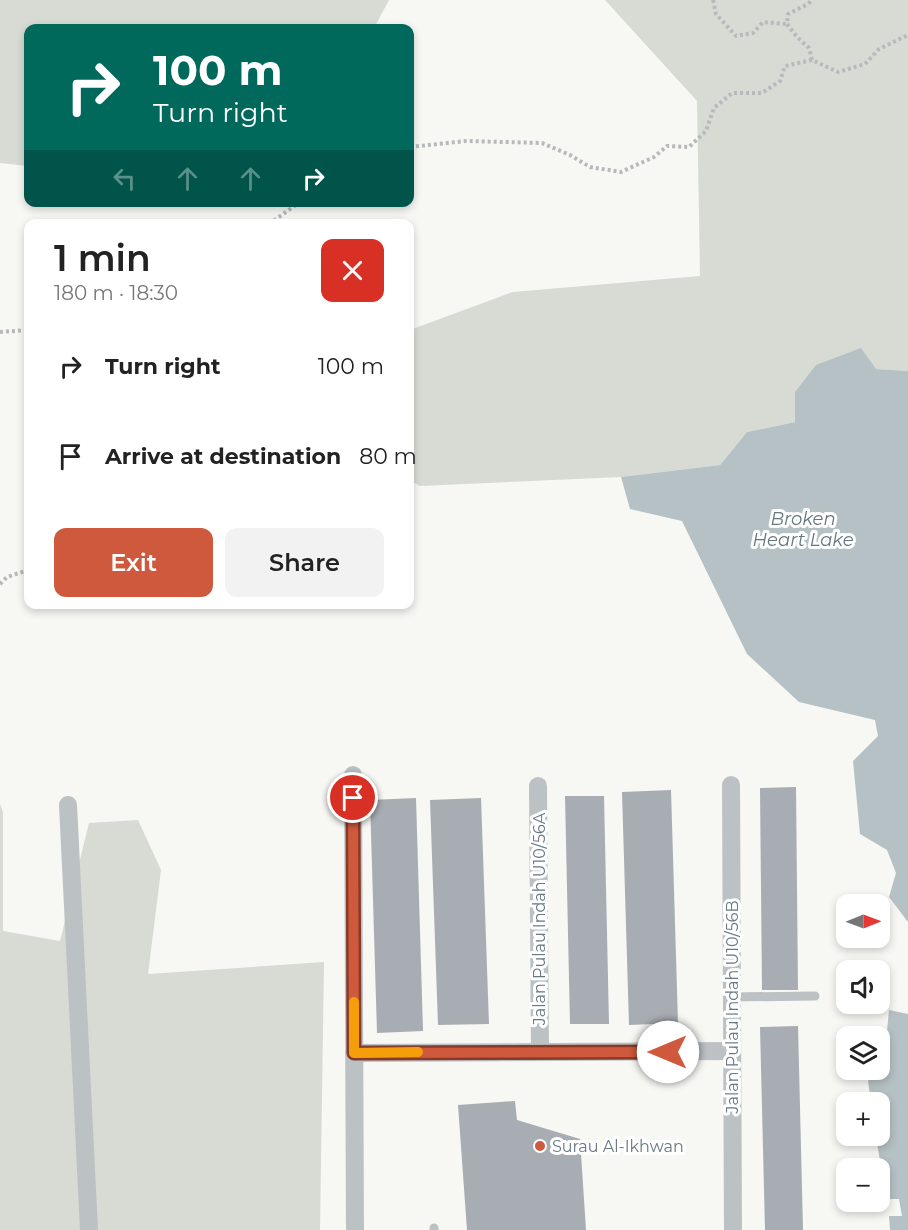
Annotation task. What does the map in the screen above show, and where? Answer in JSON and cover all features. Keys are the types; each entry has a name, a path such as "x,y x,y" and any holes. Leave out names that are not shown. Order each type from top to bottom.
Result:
{"street":[{"path":"353,775 355,1230"},
{"name":"Jalan Pulau Indah U10/56B","path":"731,785 733,1230"},
{"name":"Jalan Pulau Indah U10/56A","path":"538,786 540,1052"},
{"path":"68,805 89,1230"},
{"path":"354,1053 732,1051"}],"lane":[{"path":"732,997 815,996"}],"path":[{"path":"714,0 716,14 736,36 753,33 764,22 787,24 809,48 812,60"},
{"path":"787,24 789,14 812,0"},
{"path":"414,147 466,141 542,143 590,167 621,172 654,157 667,146 689,147 706,130 714,108 732,93 762,93 780,81 785,66 812,60 838,72 865,64 879,50 908,35"},
{"path":"276,219 293,207"},
{"path":"0,332 24,330"},
{"path":"0,584 7,577 24,571"}],"shaded area":[{"path":"0,0 389,0 376,24 24,24 24,166 0,163"},
{"path":"605,0 908,0 908,371 876,369 795,392 795,422 747,432 720,465 621,477 420,486 414,482 414,329 513,292 700,276 697,101"},
{"path":"0,804 3,812 3,931 60,941 89,823 138,820 161,870 148,974 324,962 320,1230 0,1230"}],"water":[{"name":"Broken Heart Lake","path":"861,348 876,369 908,371 908,922 890,898 896,873 887,850 860,834 853,761 878,736 875,720 799,702 747,654 682,521 630,509 621,477 720,465 747,432 795,422 795,392 816,365"},
{"path":"890,1010 908,1014 908,1230 890,1230 889,1216 902,1216 899,1199 890,1199 890,1158 879,1158 878,1146 890,1146 890,1092 870,1092 868,1081 890,1080 890,1026 887,1026"}],"building":[{"path":"796,787 798,990 762,990 760,788"},
{"path":"671,790 678,1023 629,1025 622,792"},
{"path":"565,796 604,796 609,1024 570,1024"},
{"path":"416,798 423,1031 377,1033 370,800"},
{"path":"481,798 489,1024 438,1025 430,800"},
{"path":"798,1026 803,1230 765,1230 760,1027"},
{"path":"515,1101 517,1120 580,1139 586,1230 467,1230 458,1105"}],"slow traffic":[{"path":"354,1002 354,1053 418,1052"}],"place":[{"name":"Surau Al-Ikhwan","path":"540,1146"}],"route":[{"path":"353,798 354,1053 668,1052"}]}
